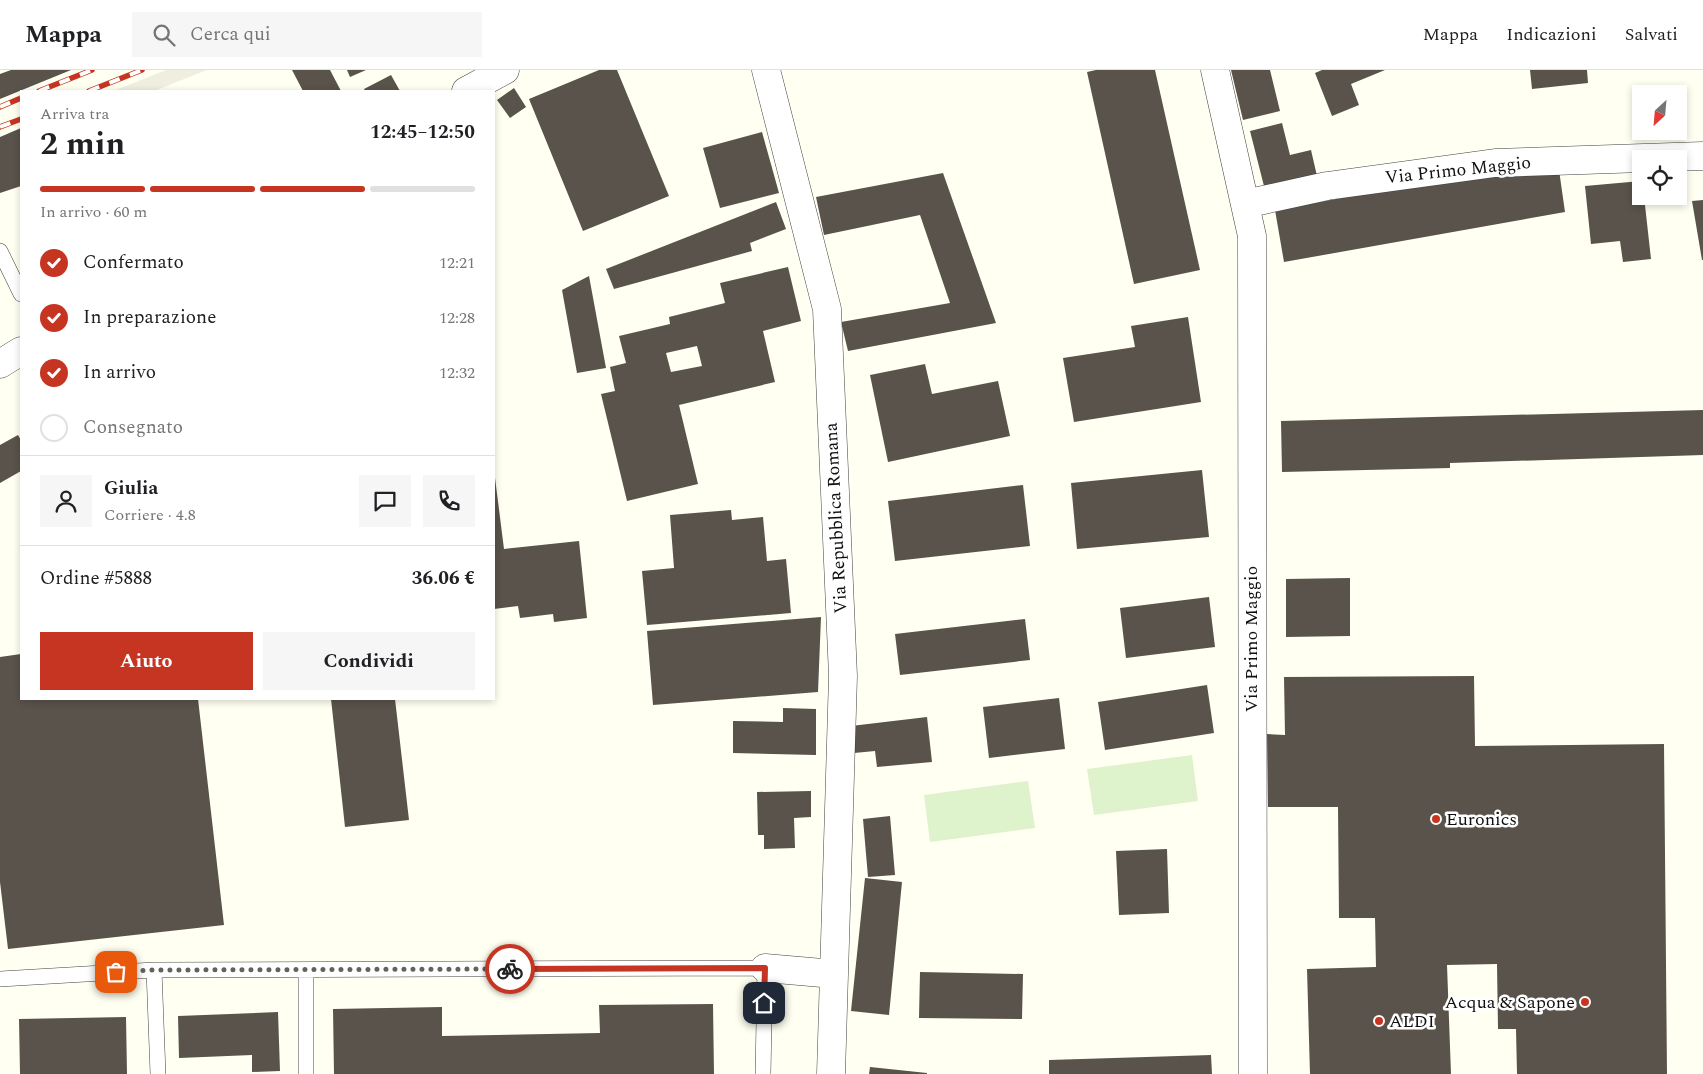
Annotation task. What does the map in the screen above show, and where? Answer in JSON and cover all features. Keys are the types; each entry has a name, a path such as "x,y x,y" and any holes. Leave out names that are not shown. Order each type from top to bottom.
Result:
{"street":[{"path":"468,90 505,70"},
{"name":"Via Repubblica Romana","path":"766,70 827,309 844,676 831,1074"},
{"name":"Via Primo Maggio","path":"1215,70 1252,236 1253,1074"},
{"name":"Via Primo Maggio","path":"1245,204 1327,186 1495,163 1703,156"},
{"path":"0,364 20,352"},
{"path":"765,968 834,974"}],"lane":[{"path":"0,251 20,292"},
{"path":"0,979 154,970 765,968 763,1074"},
{"path":"154,970 158,1074"},
{"path":"306,971 306,1074"}],"green space":[{"path":"1192,755 1198,801 1094,815 1087,769"},
{"path":"1028,781 1035,828 930,842 924,795"}],"shaded area":[{"path":"166,70 207,70 157,90 116,90"}],"building":[{"path":"11,70 71,70 0,99 0,74"},
{"path":"292,70 330,70 340,90 302,90"},
{"path":"347,70 366,70 350,77"},
{"path":"599,70 617,70 669,196 583,231 529,99"},
{"path":"1096,70 1155,70 1200,270 1134,284 1087,72"},
{"path":"1231,70 1270,70 1280,111 1243,120"},
{"path":"1322,70 1385,70 1351,84 1359,105 1332,116 1315,73"},
{"path":"1530,70 1587,70 1588,83 1532,89"},
{"path":"391,75 399,90 364,90"},
{"path":"514,88 526,107 510,118 497,100"},
{"path":"1282,123 1290,155 1311,150 1317,176 1265,190 1250,131"},
{"path":"20,128 20,186 0,193 0,137"},
{"path":"762,132 779,193 720,208 703,148"},
{"path":"1497,170 1559,170 1565,212 1284,262 1275,210"},
{"path":"943,173 996,323 848,351 841,322 950,303 920,215 824,235 816,197"},
{"path":"1632,182 1632,205 1645,205 1651,259 1623,262 1620,241 1591,244 1585,186"},
{"path":"1703,200 1703,260 1702,260 1692,201"},
{"path":"776,202 786,229 750,243 752,251 614,289 606,269"},
{"path":"788,267 801,321 763,331 775,382 679,405 698,484 627,501 601,394 615,391 610,367 626,363 619,336 670,324 669,317 725,303 720,283","holes":["697,346 702,366 671,372 666,353"]},
{"path":"589,276 606,368 577,373 562,290"},
{"path":"1188,317 1201,402 1074,422 1063,358 1135,347 1131,326"},
{"path":"925,364 932,394 998,381 1010,436 888,462 870,375"},
{"path":"1703,410 1703,455 1450,463 1450,468 1282,472 1281,421"},
{"path":"18,435 20,438 20,472 0,483 0,445"},
{"path":"1202,470 1209,537 1077,549 1071,483"},
{"path":"495,478 504,549 579,541 587,618 554,622 553,614 520,618 518,606 495,609"},
{"path":"1023,485 1030,546 895,561 888,501"},
{"path":"731,510 732,520 763,517 767,561 786,559 791,613 647,625 642,571 674,568 670,515"},
{"path":"1350,578 1350,636 1286,637 1286,579"},
{"path":"1209,597 1215,647 1126,658 1120,608"},
{"path":"821,617 818,692 653,705 647,631"},
{"path":"1025,619 1030,660 900,675 895,634"},
{"path":"20,654 20,700 198,700 224,925 8,949 0,882 0,657"},
{"path":"1474,676 1475,746 1664,744 1667,1074 1517,1074 1516,1029 1498,1029 1497,964 1447,965 1451,1074 1310,1074 1307,969 1376,967 1375,918 1339,918 1338,807 1268,807 1267,734 1285,735 1284,677"},
{"path":"1207,685 1214,733 1105,750 1098,702"},
{"path":"1059,698 1065,749 989,758 983,707"},
{"path":"331,700 395,700 409,820 345,827"},
{"path":"783,708 816,709 816,755 733,753 733,721 783,722"},
{"path":"927,717 932,762 877,767 875,751 854,753 851,726"},
{"path":"811,791 811,817 794,818 795,848 764,849 764,835 758,835 757,792"},
{"path":"890,816 895,875 868,877 863,819"},
{"path":"1167,849 1169,913 1119,915 1116,851"},
{"path":"865,878 902,882 889,1015 851,1011"},
{"path":"920,972 1023,974 1022,1019 919,1018"},
{"path":"713,1004 714,1074 334,1074 333,1009 442,1007 442,1036 600,1033 599,1005"},
{"path":"278,1012 280,1071 252,1072 252,1055 179,1058 178,1016"},
{"path":"126,1017 127,1074 20,1074 19,1019"},
{"path":"1211,1055 1212,1074 1049,1074 1049,1060"},
{"path":"870,1067 927,1073 927,1074 869,1074"}],"railway":[{"path":"42,90 92,70"},
{"path":"92,90 142,70"},
{"path":"0,107 20,98"},
{"path":"0,127 20,119"}],"way so far":[{"path":"116,972 154,970 510,969"}],"place":[{"name":"Euronics","path":"1436,819"},
{"name":"Acqua & Sapone","path":"1585,1002"},
{"name":"ALDI","path":"1379,1021"}],"route":[{"path":"510,969 765,968 764,1003"}]}
